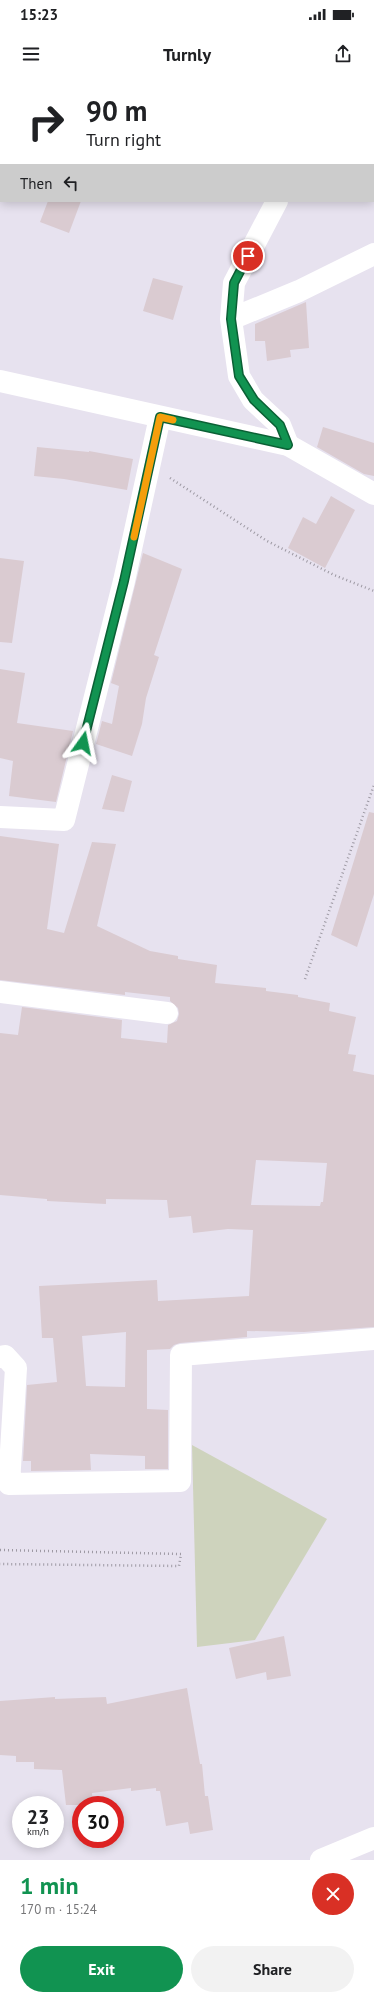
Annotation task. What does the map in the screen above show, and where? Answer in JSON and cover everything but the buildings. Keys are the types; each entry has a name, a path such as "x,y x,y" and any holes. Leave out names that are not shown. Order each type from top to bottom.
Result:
{"street":[{"path":"276,202 234,283 231,319 239,376 254,400 280,425 288,445"},
{"path":"231,319 299,291 374,254"},
{"path":"0,381 288,445 374,494"},
{"path":"0,817 64,820 124,581 160,417"},
{"path":"0,992 168,1012"},
{"path":"0,1357 5,1356 16,1368 9,1484 180,1481 181,1355 374,1339"},
{"path":"320,1860 374,1838"}],"path":[{"path":"150,464 267,541 334,575 374,591"},
{"path":"306,979 374,785"},
{"path":"0,1550 181,1554 179,1566 0,1564"}],"green space":[{"path":"192,1445 327,1519 255,1640 197,1647"}],"slow traffic":[{"path":"134,537 160,417 173,420"}],"route":[{"path":"83,743 124,581 160,417 288,445 280,425 254,400 239,376 231,319 234,283 248,256"}]}
